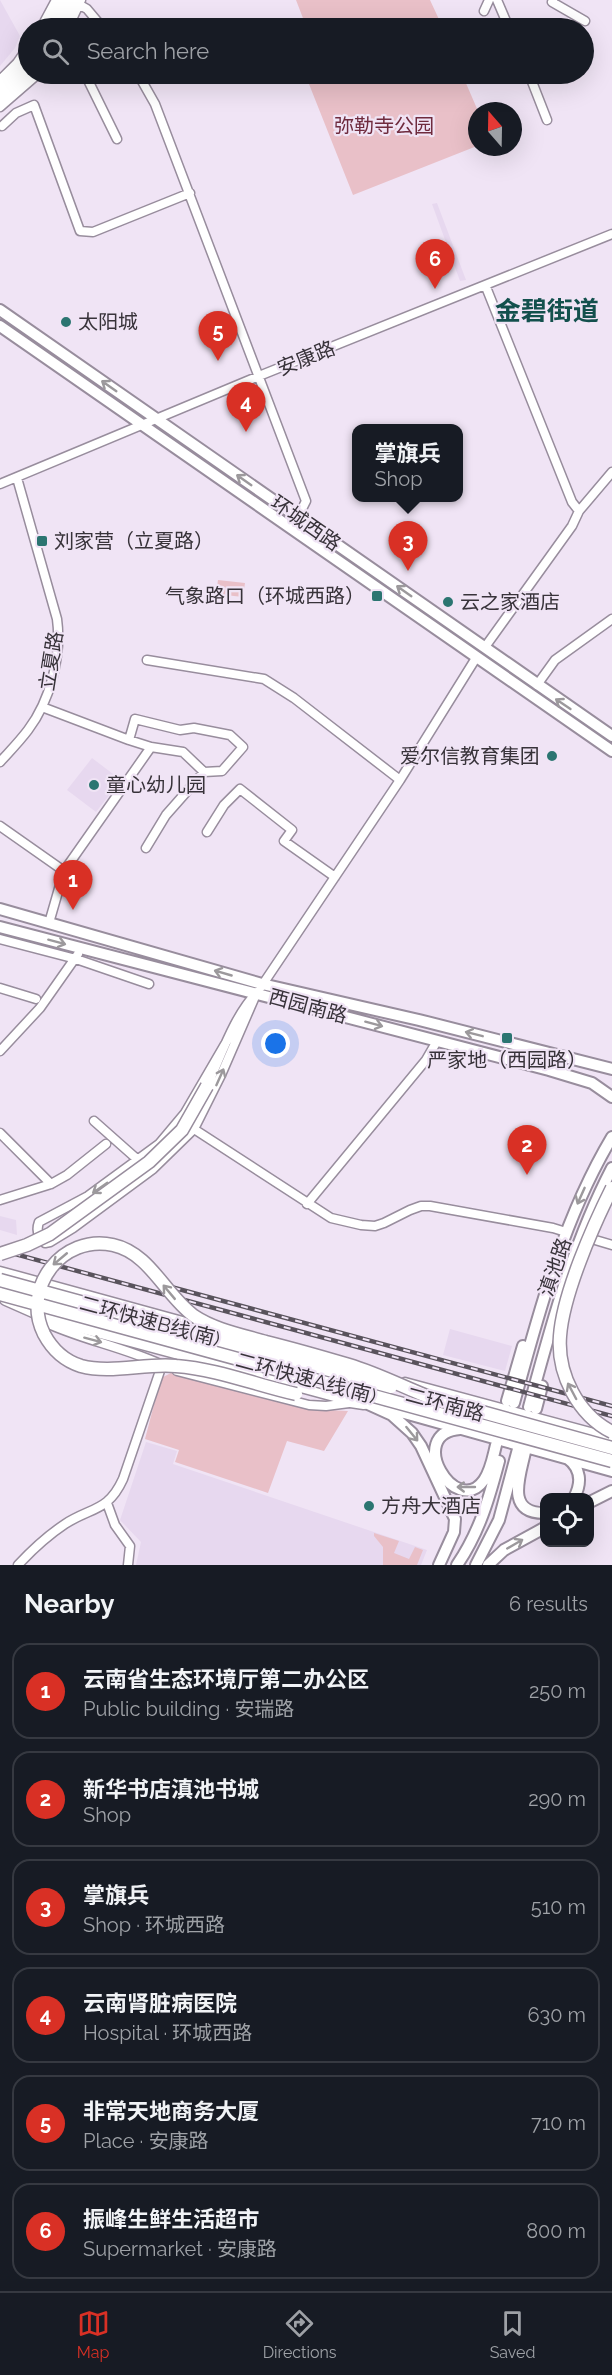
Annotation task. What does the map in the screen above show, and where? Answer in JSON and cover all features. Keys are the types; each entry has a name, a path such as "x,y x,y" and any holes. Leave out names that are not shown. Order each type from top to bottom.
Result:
{"highway":[{"path":"0,1254 20,1248 50,1234 149,1162 182,1130 207,1086"},
{"path":"612,1188 576,1278 561,1326 560,1345 564,1370 577,1399 593,1419 612,1432"},
{"path":"358,1401 186,1367 156,1365 99,1368 69,1361 53,1348 40,1327 37,1307 40,1286 52,1265 69,1252 89,1245 116,1245 138,1257 182,1305 208,1324 360,1368 434,1399"},
{"name":"二环快速B线(南)","path":"0,1281 612,1448"},
{"path":"0,1294 49,1318 296,1390"},
{"name":"二环快速A线(南)","path":"0,1294 612,1460"}],"main road":[{"path":"55,18 64,0"},
{"path":"66,18 77,1"},
{"path":"0,90 18,71"},
{"path":"0,100 18,83"},
{"name":"环城西路","path":"0,310 612,736"},
{"name":"环城西路","path":"0,326 612,751"},
{"name":"西园南路","path":"0,909 437,1041 592,1083 612,1097"},
{"name":"西园南路","path":"0,927 78,954 418,1020 612,1069"},
{"path":"549,1070 569,1069 594,1076 599,1071 596,1065"},
{"name":"滇池路","path":"510,1402 517,1363 544,1296 566,1232 610,1139"},
{"name":"滇池路","path":"532,1408 559,1301 581,1236 612,1168"},
{"name":"二环南路","path":"0,1281 612,1448"},
{"name":"二环南路","path":"0,1294 612,1460"},
{"path":"298,1373 392,1415 412,1433 421,1446 453,1512 455,1521 454,1532 439,1565"},
{"path":"358,1401 612,1470"},
{"path":"457,1565 473,1540 484,1515 499,1445 481,1484 468,1489 455,1486 440,1473 435,1453 442,1436 461,1429"},
{"path":"476,1565 491,1538 521,1451 519,1500 529,1511 540,1512"},
{"path":"566,1458 576,1467 579,1474 579,1486 576,1493"},
{"path":"594,1500 612,1491"},
{"path":"488,1565 504,1550 540,1530"}],"street":[{"path":"46,18 56,0"},
{"path":"484,11 489,0"},
{"path":"497,0 505,18"},
{"path":"553,0 552,2 580,18"},
{"path":"71,18 77,1 93,18"},
{"path":"0,80 18,59"},
{"path":"0,107 26,84"},
{"path":"90,84 117,139"},
{"path":"144,84 155,104 306,501 298,517"},
{"path":"533,84 548,120"},
{"path":"2,126 16,113 34,105 80,231 93,232 189,193"},
{"name":"安康路","path":"0,484 259,376 486,287 612,234"},
{"path":"486,287 572,502 579,511"},
{"path":"485,647 572,526 579,511 612,472"},
{"name":"立夏路","path":"0,762 28,730 42,707 55,665 59,629 45,571 17,478"},
{"path":"537,685 555,660 612,619"},
{"path":"207,1086 243,1007 260,988 400,780 476,658"},
{"path":"147,660 264,679 294,698 400,780"},
{"path":"42,707 129,740 151,747 183,752 204,772"},
{"path":"129,740 135,719 180,730 194,728 230,735 243,747 222,771 204,772 166,814 146,848"},
{"path":"50,923 64,871 151,747"},
{"path":"207,832 224,805 240,789 292,830 284,842 335,877"},
{"path":"0,826 64,871"},
{"path":"0,939 78,954 149,984"},
{"path":"0,1052 40,1008 78,954"},
{"path":"0,988 36,999"},
{"path":"231,1034 185,1113 166,1137 88,1196 39,1222 37,1231 41,1240 45,1243 50,1242 73,1228 153,1169 194,1129 260,988"},
{"path":"307,1204 426,1060 437,1041"},
{"path":"94,1121 138,1160"},
{"path":"194,1129 331,1218 362,1225 384,1224 410,1210 430,1206 566,1232"},
{"path":"0,1133 51,1184"},
{"path":"0,1200 51,1184 67,1175 106,1144"},
{"path":"581,1236 612,1245"},
{"path":"0,1271 612,1438"},
{"path":"0,1303 60,1329 123,1349 162,1365 309,1405 330,1406 358,1401"},
{"path":"18,1565 42,1541 68,1522 107,1503 115,1496 162,1365"},
{"path":"107,1503 112,1520 130,1546 129,1565"}],"shaded area":[{"path":"0,0 18,32 18,41 0,66"},
{"path":"437,203 466,280 460,281 432,204"},
{"name":"童心幼儿园","path":"92,758 121,780 96,812 67,790"},
{"path":"0,1216 16,1220 17,1235 0,1230"},
{"path":"450,1329 512,1346 505,1371 443,1355"},
{"path":"146,1442 177,1451 173,1464 427,1550 421,1565 136,1565 141,1542 120,1520"}],"green space":[{"path":"296,0 430,0 438,18 303,18"},
{"name":"弥勒寺公园","path":"309,84 466,84 474,102 468,102 468,150 353,195"},
{"path":"218,580 245,583 243,597 216,594"},
{"path":"173,1372 307,1409 348,1411 324,1451 287,1441 268,1493 175,1462 179,1450 145,1439 161,1378"},
{"path":"374,1533 399,1541 394,1553 409,1559 415,1547 423,1550 417,1565 383,1565 383,1547"}],"railway":[{"path":"0,1250 612,1416"},
{"path":"160,1284 612,1406"}],"place":[{"name":"振峰生鲜生活超市","path":"435,289"},
{"name":"太阳城","path":"66,322"},
{"name":"非常天地商务大厦","path":"218,361"},
{"name":"云南肾脏病医院","path":"246,432"},
{"name":"刘家营（立夏路）","path":"42,541"},
{"name":"掌旗兵","path":"408,571"},
{"name":"气象路口（环城西路）","path":"377,596"},
{"name":"云之家酒店","path":"448,602"},
{"name":"爱尔信教育集团","path":"552,756"},
{"name":"童心幼儿园","path":"94,785"},
{"name":"云南省生态环境厅第二办公区","path":"73,910"},
{"name":"严家地（西园路）","path":"507,1038"},
{"name":"新华书店滇池书城","path":"527,1175"},
{"name":"方舟大酒店","path":"369,1506"}],"district":[{"name":"金碧街道","path":"547,311"}]}
